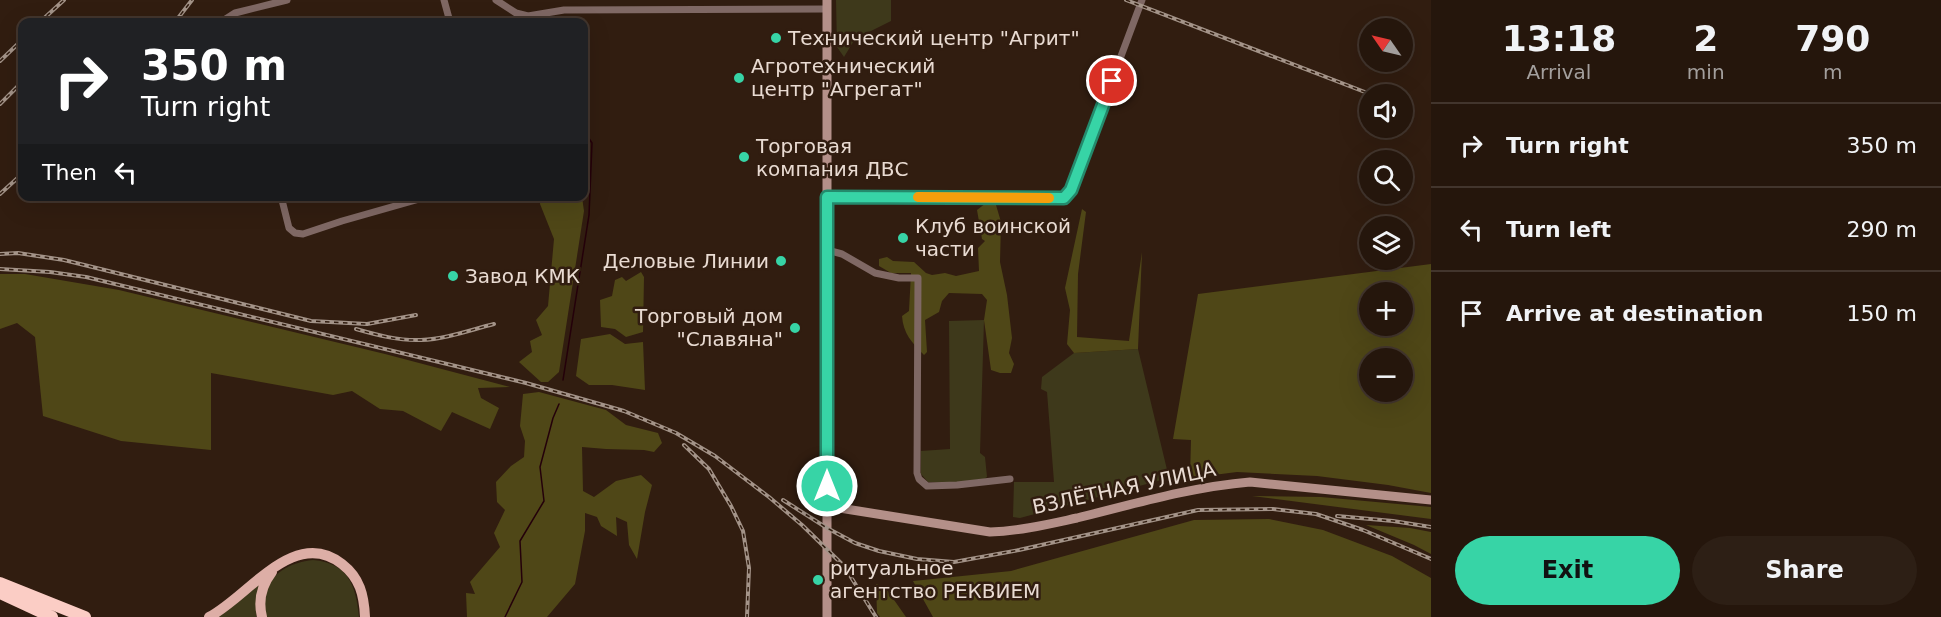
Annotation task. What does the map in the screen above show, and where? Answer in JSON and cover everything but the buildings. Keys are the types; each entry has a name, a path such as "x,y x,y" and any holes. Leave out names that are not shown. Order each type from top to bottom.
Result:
{"highway":[{"path":"0,583 85,617"},
{"path":"0,593 52,617"}],"main road":[{"path":"208,617 233,601 281,562 295,555 308,554 328,556 340,562 355,576 361,587 365,617"},
{"path":"262,617 260,602 264,585 281,562"}],"street":[{"path":"230,18 236,13 287,0"},
{"path":"444,0 449,18"},
{"path":"496,0 516,13 528,16 564,10 827,5 827,617"},
{"path":"827,197 1064,198 1071,190 1142,0"},
{"path":"282,201 289,228 296,233 303,234 412,201"},
{"path":"827,250 842,254 875,273 899,278 918,278 917,473 919,479 927,486 1010,479"},
{"name":"ВЗЛЁТНАЯ УЛИЦА","path":"827,506 990,532 1042,526 1194,489 1250,482 1431,500"}],"shaded area":[{"path":"836,0 891,0 891,21 855,39 844,57 837,47"},
{"path":"540,201 583,201 584,211 559,372 548,382 541,382 519,362 532,352 530,341 542,335 536,320 548,306 554,239"},
{"path":"986,203 996,205 1001,222 1000,262 1012,338 1009,353 1014,364 1011,373 991,370 984,320 987,300 982,294 949,293 942,301 939,312 925,320 927,352 924,355 909,337 904,328 902,316 909,311 911,273 891,273 879,266 879,259 887,257 893,261 914,262 926,273 932,275 945,273 956,276 979,271 978,248 985,241 982,239 977,210"},
{"path":"1082,209 1086,212 1078,274 1077,337 1129,341 1142,252 1138,349 1074,353 1067,344 1070,310 1065,288"},
{"path":"1431,264 1431,493 1317,476 1237,472 1190,478 1191,440 1173,439 1198,294 1384,270 1413,270 1413,266"},
{"path":"641,272 644,277 643,332 626,337 615,329 601,327 600,300 612,296 615,280 622,277 626,281"},
{"path":"0,274 25,274 119,290 385,354 510,387 478,388 481,398 499,408 490,429 452,412 441,431 403,411 380,409 352,391 333,395 211,373 211,450 121,441 43,416 35,337 17,323 0,329"},
{"path":"984,320 980,453 985,457 987,477 958,482 928,482 921,474 921,451 950,449 949,321"},
{"path":"610,334 625,344 643,342 645,390 612,385 589,385 576,376 581,339"},
{"path":"1138,349 1169,478 1020,518 1013,517 1014,482 1054,482 1047,392 1041,389 1042,377 1074,353"},
{"path":"539,392 606,410 626,425 658,433 662,443 654,452 582,447 583,491 594,497 616,481 641,475 652,485 637,559 629,545 627,522 616,517 617,536 601,526 597,517 585,513 585,531 575,584 547,617 467,617 466,593 475,594 470,582 500,547 494,533 505,510 497,502 496,482 511,466 524,457 525,441 520,426 523,394"},
{"path":"1252,496 1321,497 1431,507 1431,519"},
{"path":"1269,519 1323,530 1392,556 1431,578 1431,617 933,617 913,581 1011,571 1194,520"},
{"path":"1366,525 1431,532 1431,554 1414,545"},
{"path":"313,560 335,566 348,578 355,595 359,617 265,617 267,590 275,576 296,563"},
{"path":"260,583 256,617 218,617"},
{"path":"876,584 885,587 906,617 880,617 877,613"}],"waterway":[{"path":"563,380 589,215 592,143 588,137"},
{"path":"505,617 522,582 520,541 544,501 540,467 559,404"}],"railway":[{"path":"44,18 64,0"},
{"path":"178,18 192,0"},
{"path":"1126,0 1359,90"},
{"path":"0,61 18,44"},
{"path":"0,104 18,86"},
{"path":"0,194 18,178"},
{"path":"0,254 18,253 64,260 311,321 367,324 416,315"},
{"path":"0,269 86,277 526,383 624,411 676,433 715,456 769,497 844,566 876,617"},
{"path":"356,329 396,339 421,340 449,336 494,324"},
{"path":"684,445 709,469 743,531 749,568 747,617"},
{"path":"783,500 855,543 917,559 954,562 1019,550 1198,510 1273,509 1316,514 1363,530 1431,559"},
{"path":"1337,516 1431,527"}],"slow traffic":[{"path":"918,197 1049,198"}],"place":[{"name":"Технический центр \"Агрит\"","path":"776,38"},
{"name":"Агротехнический центр \"Агрегат\"","path":"739,78"},
{"name":"Торговая компания ДВС","path":"744,157"},
{"name":"Клуб воинской части","path":"903,238"},
{"name":"Деловые Линии","path":"781,261"},
{"name":"Завод КМК","path":"453,276"},
{"name":"Торговый дом \"Славяна\"","path":"795,328"},
{"name":"ритуальное агентство РЕКВИЕМ","path":"818,580"}],"route":[{"path":"827,486 827,197 1064,198 1071,190 1112,81"}]}
